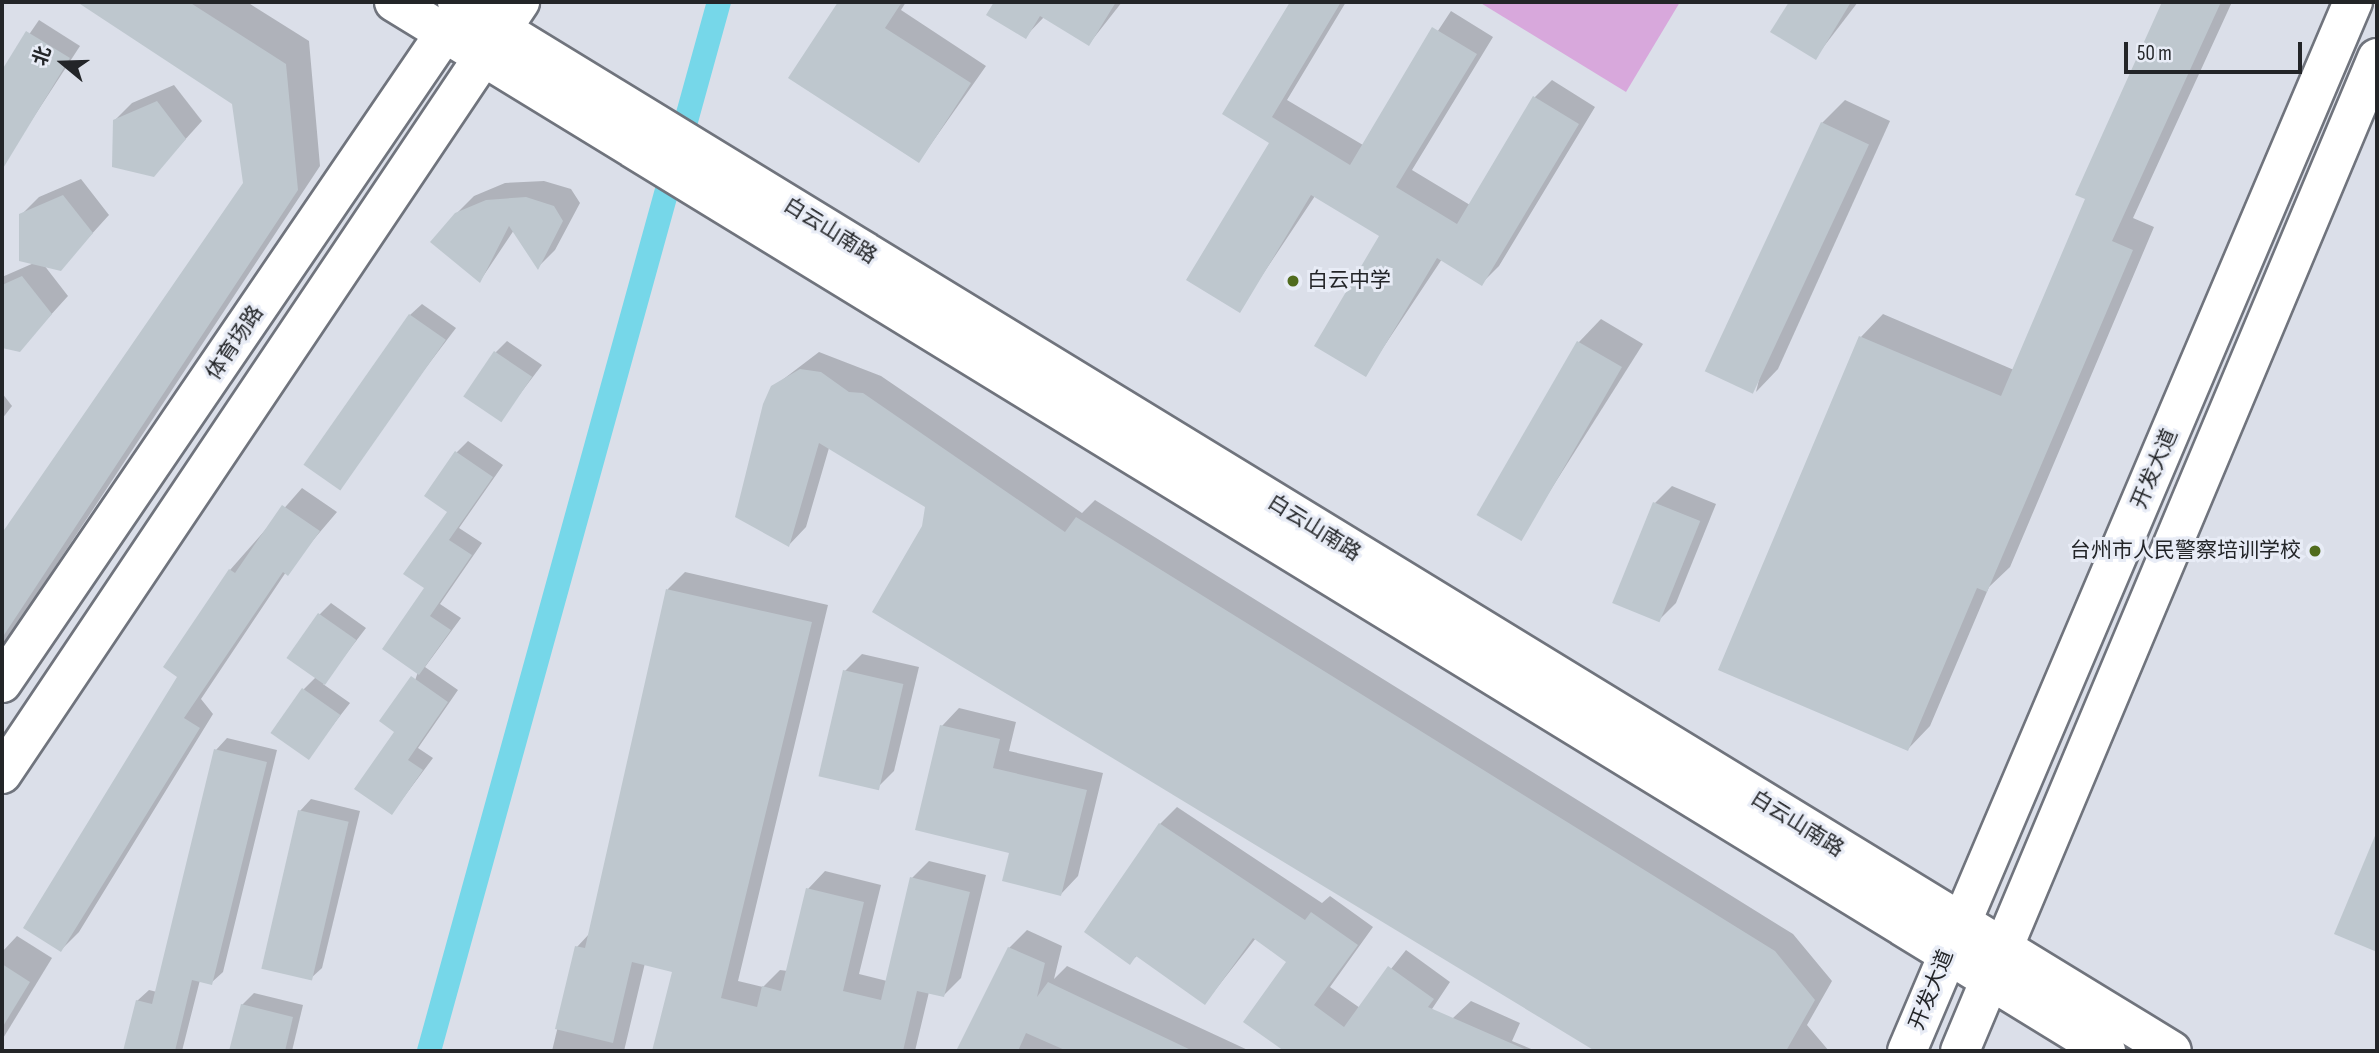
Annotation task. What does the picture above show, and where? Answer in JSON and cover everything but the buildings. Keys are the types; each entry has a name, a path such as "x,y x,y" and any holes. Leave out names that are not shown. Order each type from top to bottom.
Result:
{"main road":[{"name":"白云山南路","path":"394,2 458,11 502,29 637,131 1953,939 1996,964 2172,1051"},
{"name":"开发大道","path":"1907,1051 2353,2"},
{"name":"体育场路","path":"2,683 458,11"},
{"path":"2,774 502,29"},
{"path":"1960,1051 2377,58"},
{"name":"白云山南路","path":"1996,964 2106,1051"}],"shaded area":[{"path":"1479,2 1680,2 1626,92"}],"waterway":[{"path":"429,1051 719,2"}],"place":[{"name":"白云中学","path":"1293,281"},
{"name":"台州市人民警察培训学校","path":"2315,551"}]}
